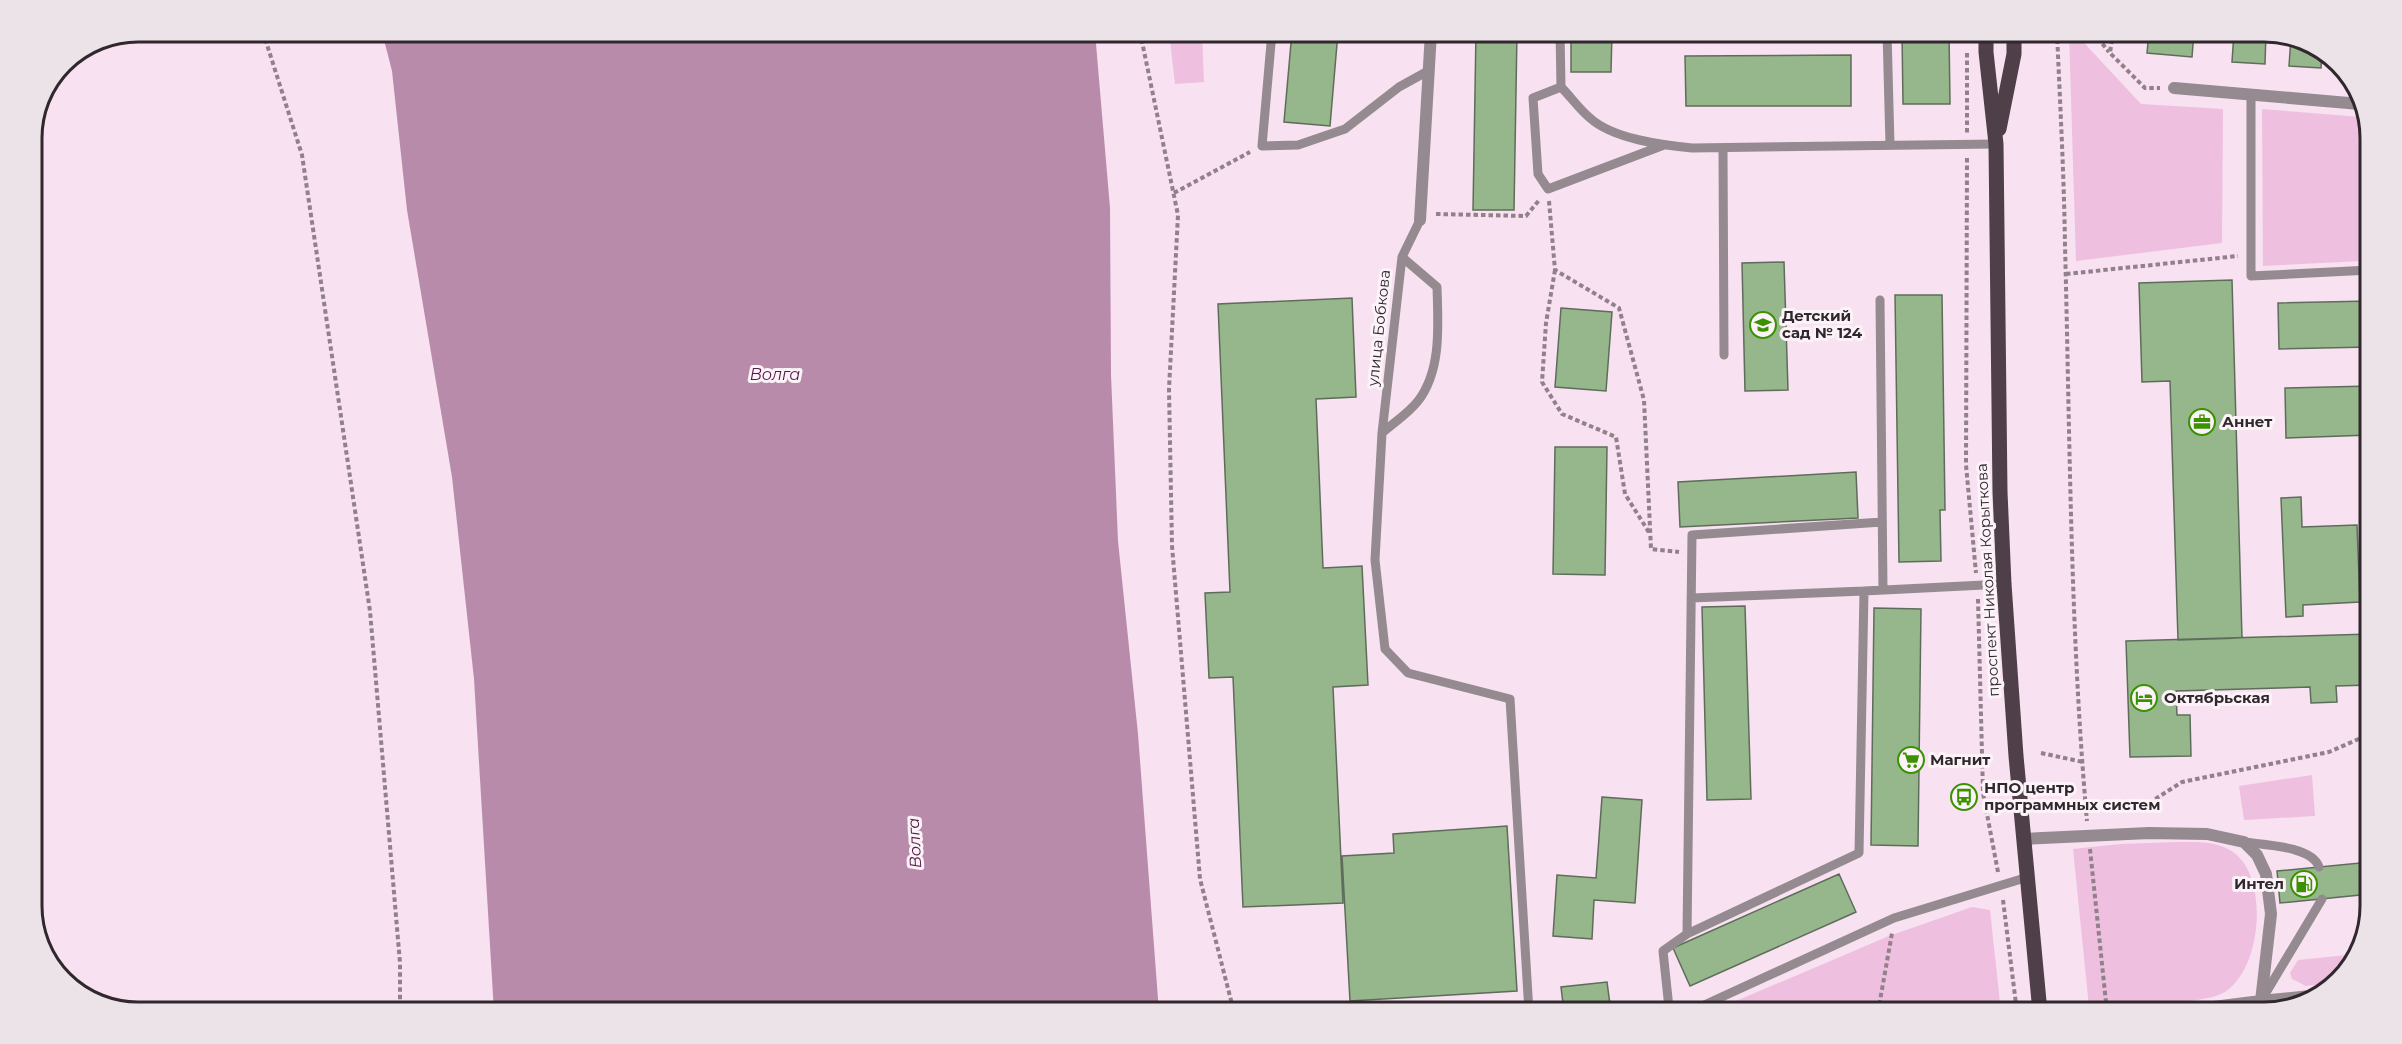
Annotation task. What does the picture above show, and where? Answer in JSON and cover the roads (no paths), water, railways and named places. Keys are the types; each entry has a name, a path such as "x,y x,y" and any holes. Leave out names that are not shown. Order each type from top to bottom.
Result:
{"main road":[{"name":"проспект Николая Корыткова","path":"1986,42 1996,144 2000,492 2004,584 2039,1002"},
{"name":"проспект Николая Корыткова","path":"1996,144 2014,54 2014,42"}],"street":[{"name":"улица Бобкова","path":"1420,217 1430,42"},
{"path":"2174,88 2354,103"},
{"path":"2024,839 2149,833 2207,834 2244,842 2257,855 2266,874 2269,894 2271,914 2262,1002"}],"lane":[{"path":"1271,42 1262,146 1298,145 1345,129 1399,87 1428,71"},
{"path":"1560,42 1561,87 1591,119 1611,130 1664,145 1723,148 1996,144"},
{"path":"1887,42 1890,145"},
{"path":"1561,87 1533,98 1538,174 1548,189 1664,145"},
{"path":"2251,95 2251,276 2360,271"},
{"path":"1723,148 1724,356"},
{"name":"улица Бобкова","path":"1420,217 1402,257 1382,433 1375,560 1385,649 1408,673 1510,699 1527,1002"},
{"path":"1382,433 1418,401 1433,369 1435,358 1438,322 1437,287 1402,257"},
{"path":"1880,300 1883,590"},
{"path":"1687,934 1692,535 1882,522"},
{"path":"1691,598 2004,584"},
{"path":"1668,1002 1663,951 1687,934 1859,853 1864,591"},
{"path":"2244,842 2305,852 2317,860 2319,867"},
{"path":"1711,1002 1894,918 2000,884 2028,878"},
{"path":"2265,1002 2322,899"}],"water":[{"name":"Волга","path":"385,42 1095,42 1110,208 1111,375 1118,541 1138,734 1158,1002 493,1002 474,679 452,477 407,210 392,71"}],"place":[{"name":"Детский сад № 124","path":"1763,325"},
{"name":"Аннет","path":"2202,422"},
{"name":"Октябрьская","path":"2144,698"},
{"name":"Магнит","path":"1911,760"},
{"name":"НПО центр программных систем","path":"1964,797"},
{"name":"Интел","path":"2304,884"}]}
